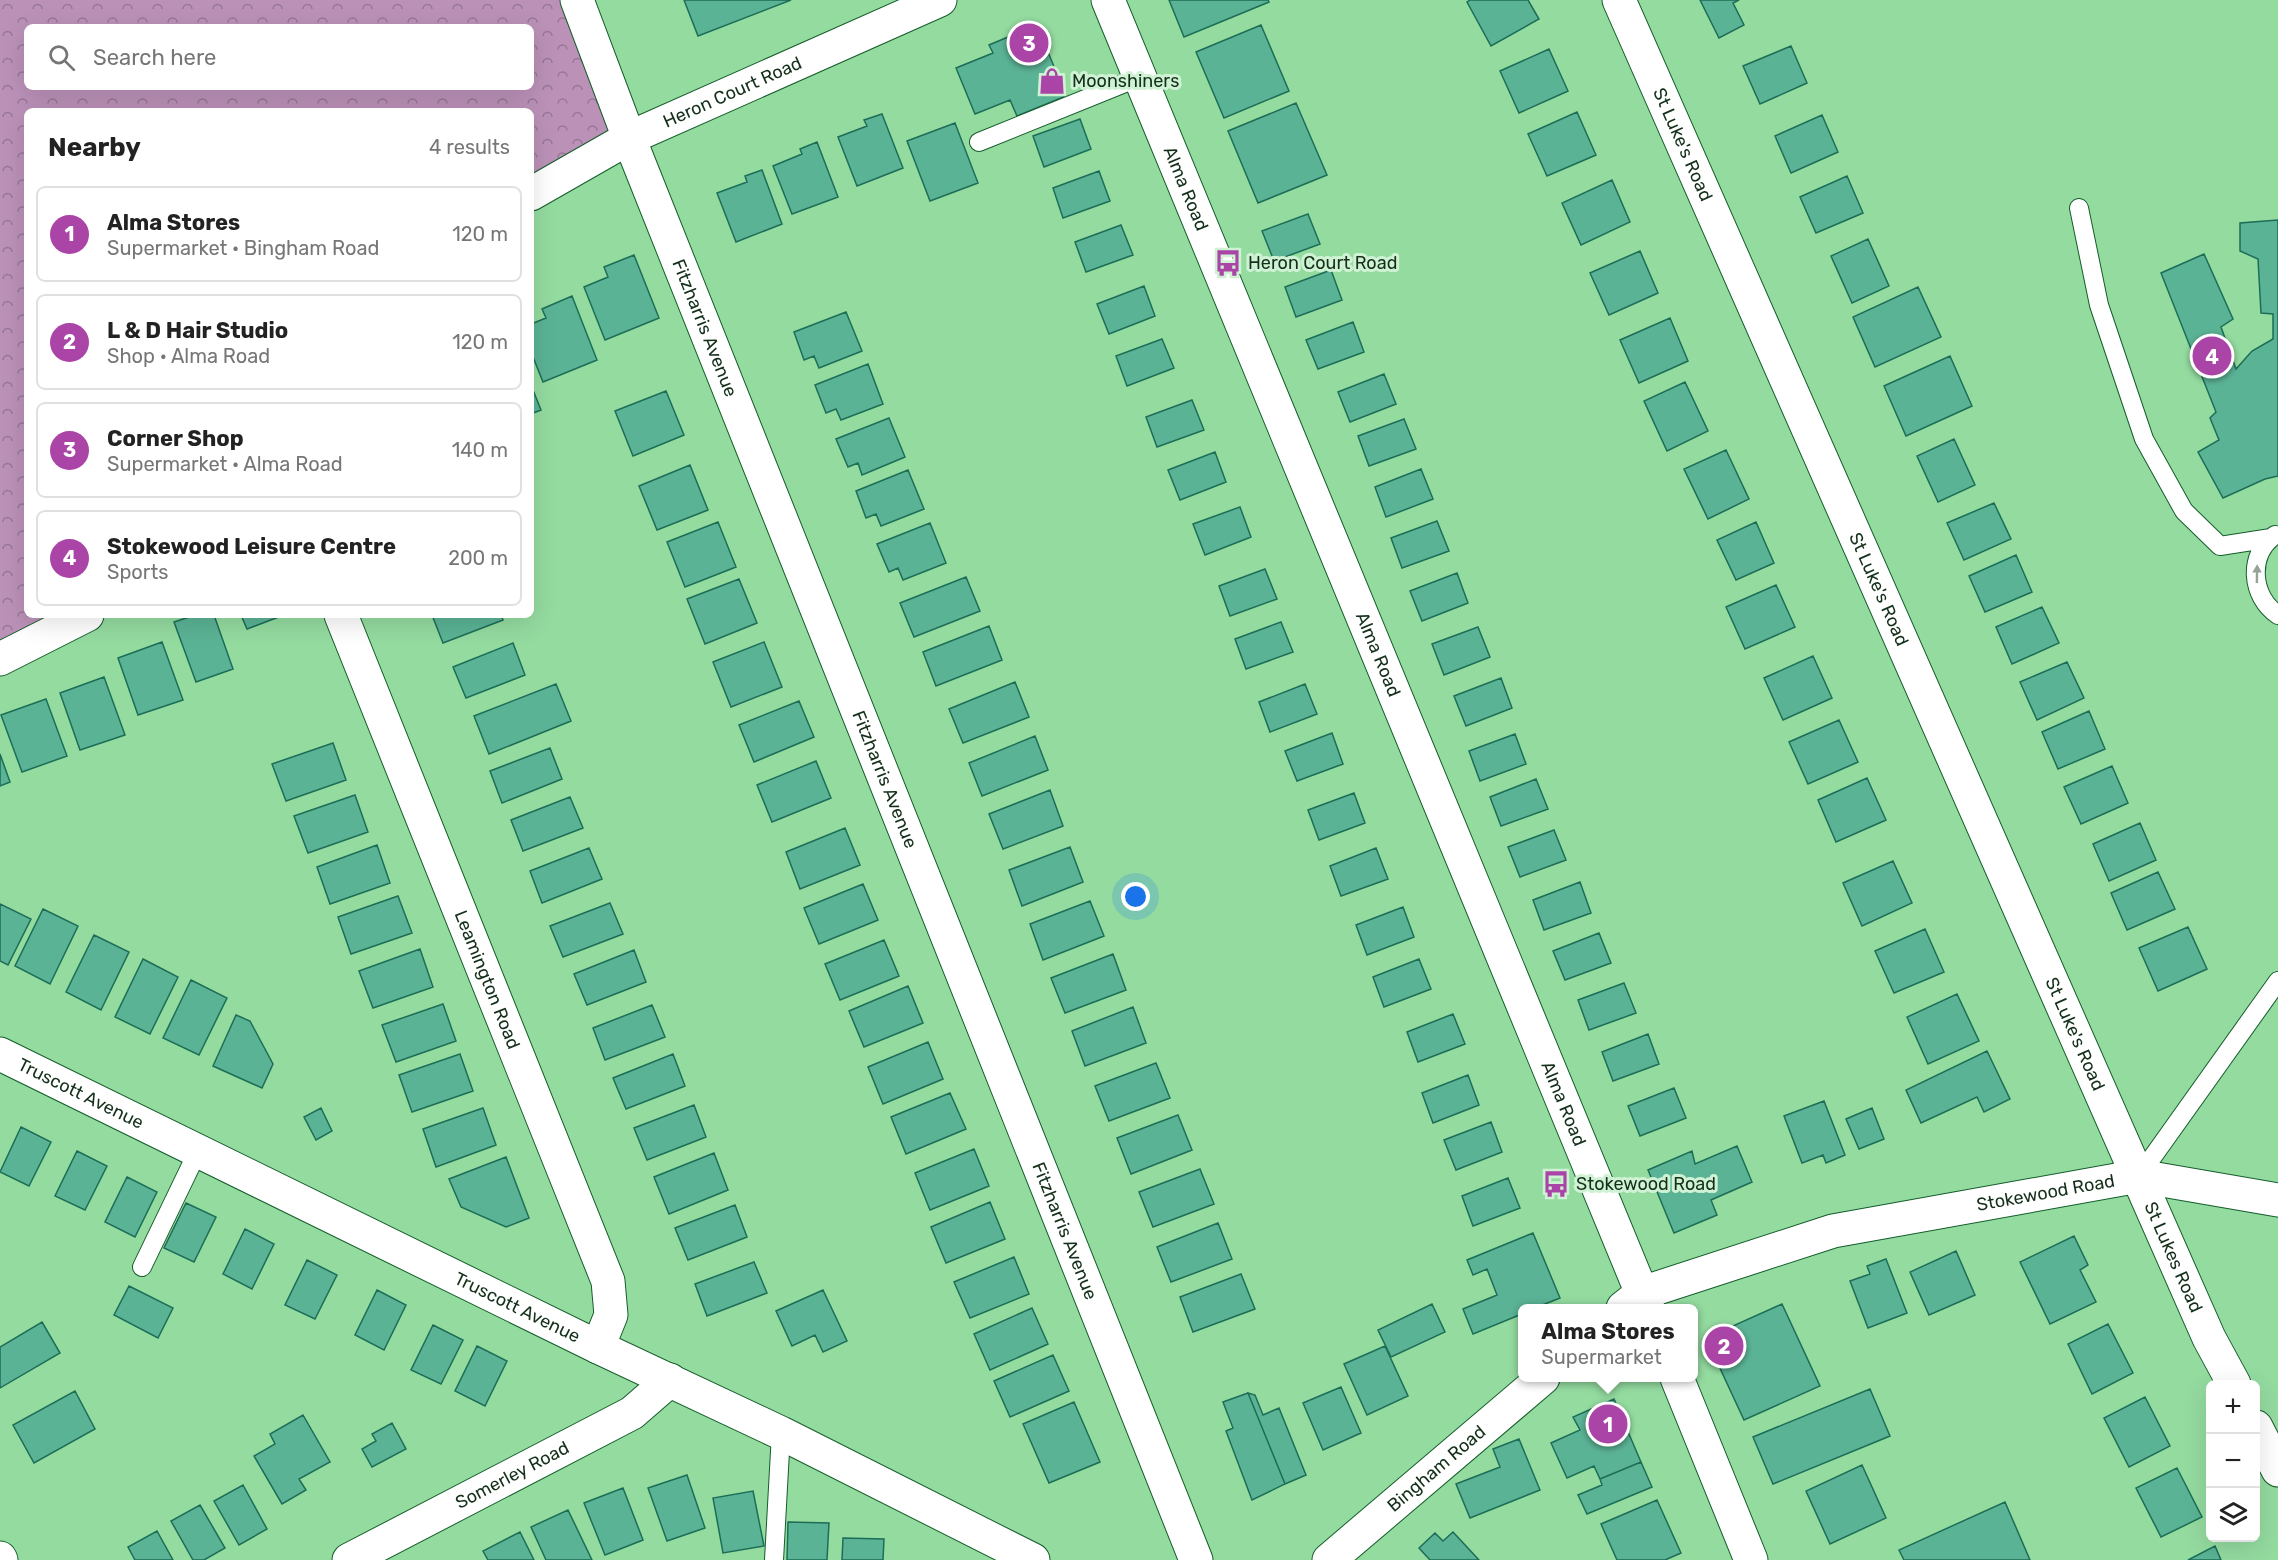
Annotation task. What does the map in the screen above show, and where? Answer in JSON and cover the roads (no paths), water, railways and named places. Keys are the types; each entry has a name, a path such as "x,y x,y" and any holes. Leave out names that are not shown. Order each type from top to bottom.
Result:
{"street":[{"name":"Fitzharris Avenue","path":"577,0 629,138 1196,1560"},
{"name":"Heron Court Road","path":"534,192 629,138 940,0"},
{"name":"Alma Road","path":"1108,0 1638,1303"},
{"name":"St Luke's Road","path":"1619,0 2139,1176"},
{"path":"0,659 81,618"},
{"name":"Leamington Road","path":"342,618 608,1281 611,1314 598,1347"},
{"name":"Truscott Avenue","path":"0,1054 598,1347 781,1433 1034,1560"},
{"name":"Stokewood Road","path":"1638,1303 1833,1231 2139,1176 2278,1200"},
{"name":"St Lukes Road","path":"2139,1176 2209,1338 2232,1380"},
{"name":"Somerley Road","path":"349,1560 632,1413 670,1380"},
{"name":"Bingham Road","path":"1329,1560 1537,1382"},
{"path":"1679,1382 1751,1560"},
{"path":"2260,1434 2278,1470"}],"lane":[{"path":"979,142 1140,77"},
{"path":"2079,208 2099,305 2144,439 2184,511 2220,546 2274,536"},
{"path":"2274,536 2260,552 2255,569 2257,585 2264,601 2278,615"},
{"path":"2139,1176 2278,981"},
{"path":"142,1267 198,1151"},
{"path":"774,1560 781,1433"}],"place":[{"name":"Corner Shop","path":"1029,43"},
{"name":"Moonshiners","path":"1052,81"},
{"name":"Heron Court Road","path":"1228,263"},
{"name":"Stokewood Leisure Centre","path":"2212,356"},
{"name":"Stokewood Road","path":"1556,1184"},
{"name":"L & D Hair Studio","path":"1724,1346"},
{"name":"Alma Stores","path":"1608,1424"}]}
